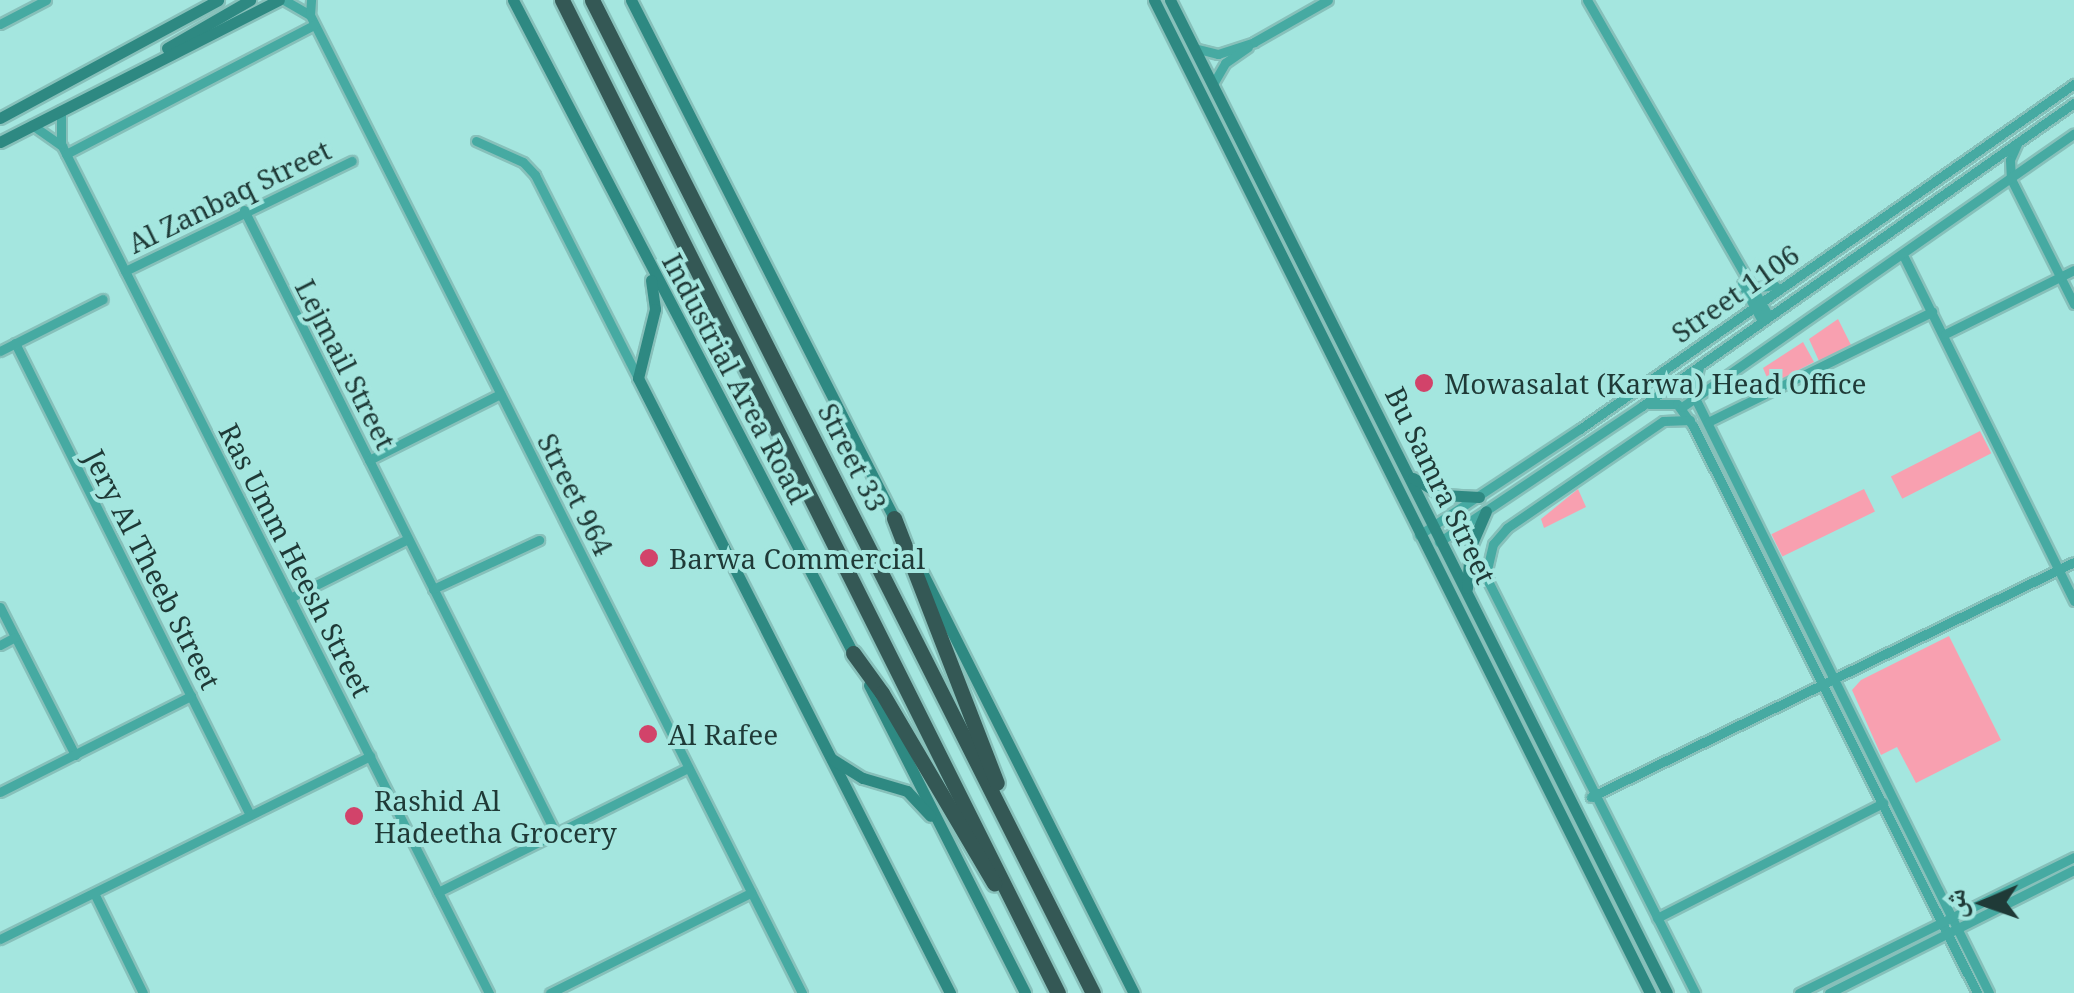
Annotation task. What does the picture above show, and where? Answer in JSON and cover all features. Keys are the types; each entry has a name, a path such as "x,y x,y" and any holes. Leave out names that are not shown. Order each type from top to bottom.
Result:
{"highway":[{"name":"Street 33","path":"562,0 1058,993"},
{"name":"Street 33","path":"592,0 1093,993"},
{"path":"894,518 1020,848"},
{"path":"852,653 882,693 983,867 1016,909"}],"street":[{"path":"0,24 46,0"},
{"path":"0,118 218,0"},
{"path":"144,66 180,39 250,0"},
{"path":"0,142 144,66 282,0 312,20"},
{"path":"311,0 312,20"},
{"name":"Industrial Area Road","path":"512,0 1025,993"},
{"name":"Street 33","path":"631,0 894,518"},
{"name":"Bu Samra Street","path":"1154,0 1650,993"},
{"name":"Bu Samra Street","path":"1170,0 1667,993"},
{"path":"1213,84 1225,62 1328,0"},
{"path":"1587,0 1765,319"},
{"path":"64,150 312,20"},
{"name":"Street 964","path":"312,20 802,993"},
{"path":"1194,48 1218,54 1254,42"},
{"name":"Street 1106","path":"1419,534 2074,84"},
{"name":"Street 1106","path":"1426,549 1642,406 2074,103"},
{"name":"Ras Umm Heesh Street","path":"61,110 64,150 489,993"},
{"name":"Ras Umm Heesh Street","path":"32,125 64,150"},
{"path":"1682,407 2074,134"},
{"path":"476,141 523,162 534,175 950,993"},
{"path":"2019,141 2010,160 2011,179 2074,304"},
{"name":"Al Zanbaq Street","path":"125,271 244,210 352,161"},
{"name":"Lejmail Street","path":"244,210 556,834"},
{"path":"1903,255 2074,601"},
{"path":"638,378 655,309 648,266"},
{"path":"1944,334 2074,270"},
{"path":"1747,287 1774,285 1778,289"},
{"path":"1737,317 1747,287"},
{"path":"0,351 103,299"},
{"path":"1708,422 1932,312"},
{"name":"Jery Al Theeb Street","path":"15,343 250,816"},
{"path":"1700,366 1692,384 1696,400 1883,803 1990,993"},
{"path":"369,460 500,394"},
{"path":"1642,406 1668,402 1682,407 1690,420 1830,683 1950,925 1978,993"},
{"path":"1690,420 1673,418 1652,428 1507,528 1490,552 1489,582 1593,797 1695,993"},
{"path":"1406,471 1435,493 1478,497"},
{"path":"1466,592 1470,548 1486,512"},
{"path":"894,518 1134,993"},
{"path":"290,598 408,539"},
{"path":"433,589 539,540"},
{"path":"1593,797 2074,562"},
{"path":"0,607 74,755"},
{"path":"0,645 15,638"},
{"path":"0,792 192,696"},
{"path":"0,940 370,756"},
{"path":"829,756 863,778 907,792 951,845"},
{"path":"438,892 688,768"},
{"path":"1657,918 1883,803"},
{"path":"1829,993 2074,857"},
{"path":"1799,993 2074,870"},
{"path":"94,893 144,993"},
{"path":"550,993 751,893"}],"shaded area":[{"path":"1838,319 1851,345 1819,361 1809,339"},
{"path":"1803,342 1814,362 1770,385 1763,368"},
{"path":"1980,431 1991,453 1902,499 1891,476"},
{"path":"1578,489 1586,507 1544,528 1541,519"},
{"path":"1864,489 1875,511 1782,557 1771,534"},
{"path":"1949,636 2001,740 1916,783 1897,747 1881,755 1852,690 1861,680"}],"place":[{"name":"Mowasalat (Karwa) Head Office","path":"1424,383"},
{"name":"Barwa Commercial","path":"649,558"},
{"name":"Al Rafee","path":"648,734"},
{"name":"Rashid Al Hadeetha Grocery","path":"354,816"}]}
